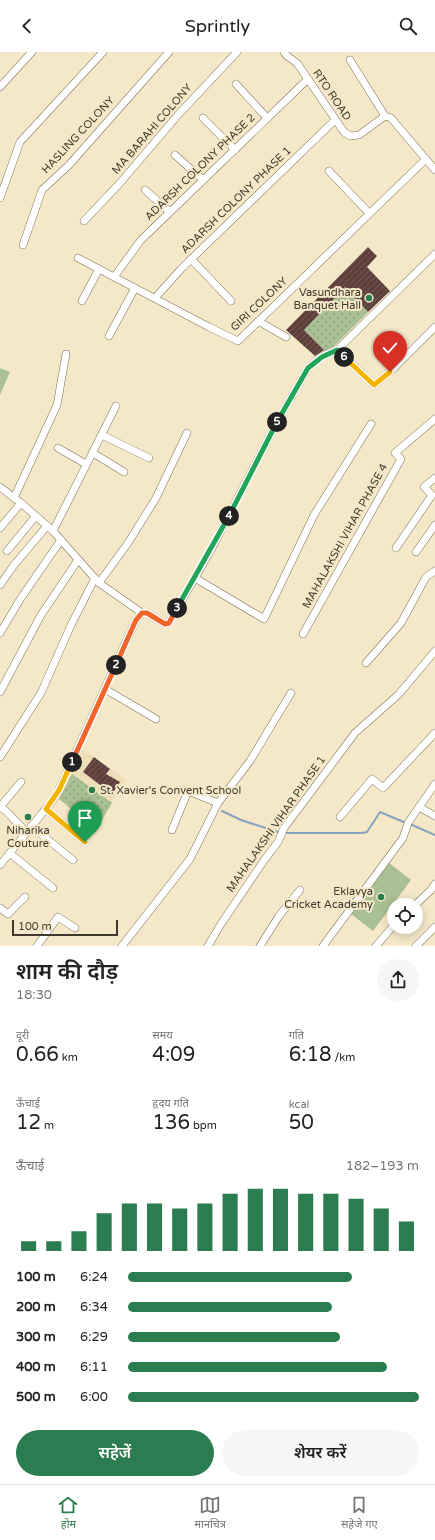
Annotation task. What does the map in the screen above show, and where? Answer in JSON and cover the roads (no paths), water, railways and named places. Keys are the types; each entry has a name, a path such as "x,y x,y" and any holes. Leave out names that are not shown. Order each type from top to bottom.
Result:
{"street":[{"path":"0,87 32,52"},
{"path":"0,198 20,142 103,52"},
{"name":"HASLING COLONY","path":"23,245 42,190 69,165 169,52"},
{"name":"MA BARAHI COLONY","path":"84,221 120,183 177,116 237,52"},
{"name":"RTO ROAD","path":"284,52 297,63 335,120 344,132 350,136 359,135 385,116"},
{"path":"350,60 385,116 391,118 435,170"},
{"name":"ADARSH COLONY PHASE 2","path":"114,277 140,240 308,79"},
{"path":"236,84 267,118"},
{"path":"203,118 235,150"},
{"name":"ADARSH COLONY PHASE 1","path":"155,298 191,259 335,120"},
{"path":"175,155 203,180"},
{"name":"GIRI COLONY","path":"78,258 238,341 426,159"},
{"path":"329,171 369,213"},
{"path":"145,190 169,211"},
{"path":"0,487 53,531 97,580 142,613 147,613 165,624 169,623 211,550 277,422 308,368 322,357 337,350 435,254"},
{"path":"191,259 230,300"},
{"path":"82,301 99,269"},
{"path":"109,336 134,288"},
{"path":"258,321 286,337"},
{"path":"337,350 374,385 390,372 435,327"},
{"path":"14,498 56,405 66,354"},
{"path":"53,531 116,406"},
{"name":"MAHALAKSHI VIHAR PHASE 4","path":"303,634 400,459 395,453 435,419"},
{"path":"194,578 264,619 314,515 371,424"},
{"path":"0,757 41,693 71,625 97,580 128,543 156,498 186,433"},
{"path":"102,435 149,458"},
{"path":"58,448 86,464"},
{"path":"93,453 124,472"},
{"path":"396,548 432,495 424,487 435,478"},
{"path":"0,528 21,503"},
{"path":"7,551 36,516"},
{"path":"416,552 435,525"},
{"path":"0,585 14,565 47,526"},
{"path":"0,634 21,598 61,540"},
{"path":"0,692 41,615 78,560"},
{"path":"366,663 401,623 426,577 435,571"},
{"path":"0,865 28,829 46,809 59,790 136,620 142,613"},
{"name":"MAHALAKSHI VIHAR PHASE 1","path":"208,946 220,924 278,842 284,828 355,732 399,694 435,651"},
{"path":"105,689 156,719"},
{"path":"122,946 190,858 218,803 250,761 291,693"},
{"path":"340,817 372,779 383,788 435,733"},
{"path":"21,782 0,807 28,829 73,860"},
{"path":"323,946 403,838 408,823 435,784"},
{"path":"172,830 188,791 218,803"},
{"path":"419,807 435,816"},
{"path":"46,809 85,842"},
{"path":"9,854 53,888"},
{"path":"422,898 435,884"},
{"path":"260,946 272,926 300,890"},
{"path":"0,908 8,914 25,896"},
{"path":"37,946 58,917 75,928"},
{"path":"416,946 435,927"},
{"path":"376,946 387,933"}],"waterway":[{"path":"222,811 241,820 278,832"},
{"path":"285,833 367,832 380,812 406,823"},
{"path":"410,824 435,835"}],"place":[{"name":"Vasundhara Banquet Hall","path":"369,298"},
{"name":"St. Xavier's Convent School","path":"92,790"},
{"name":"Niharika Couture","path":"28,817"},
{"name":"Eklavya Cricket Academy","path":"381,897"}]}
